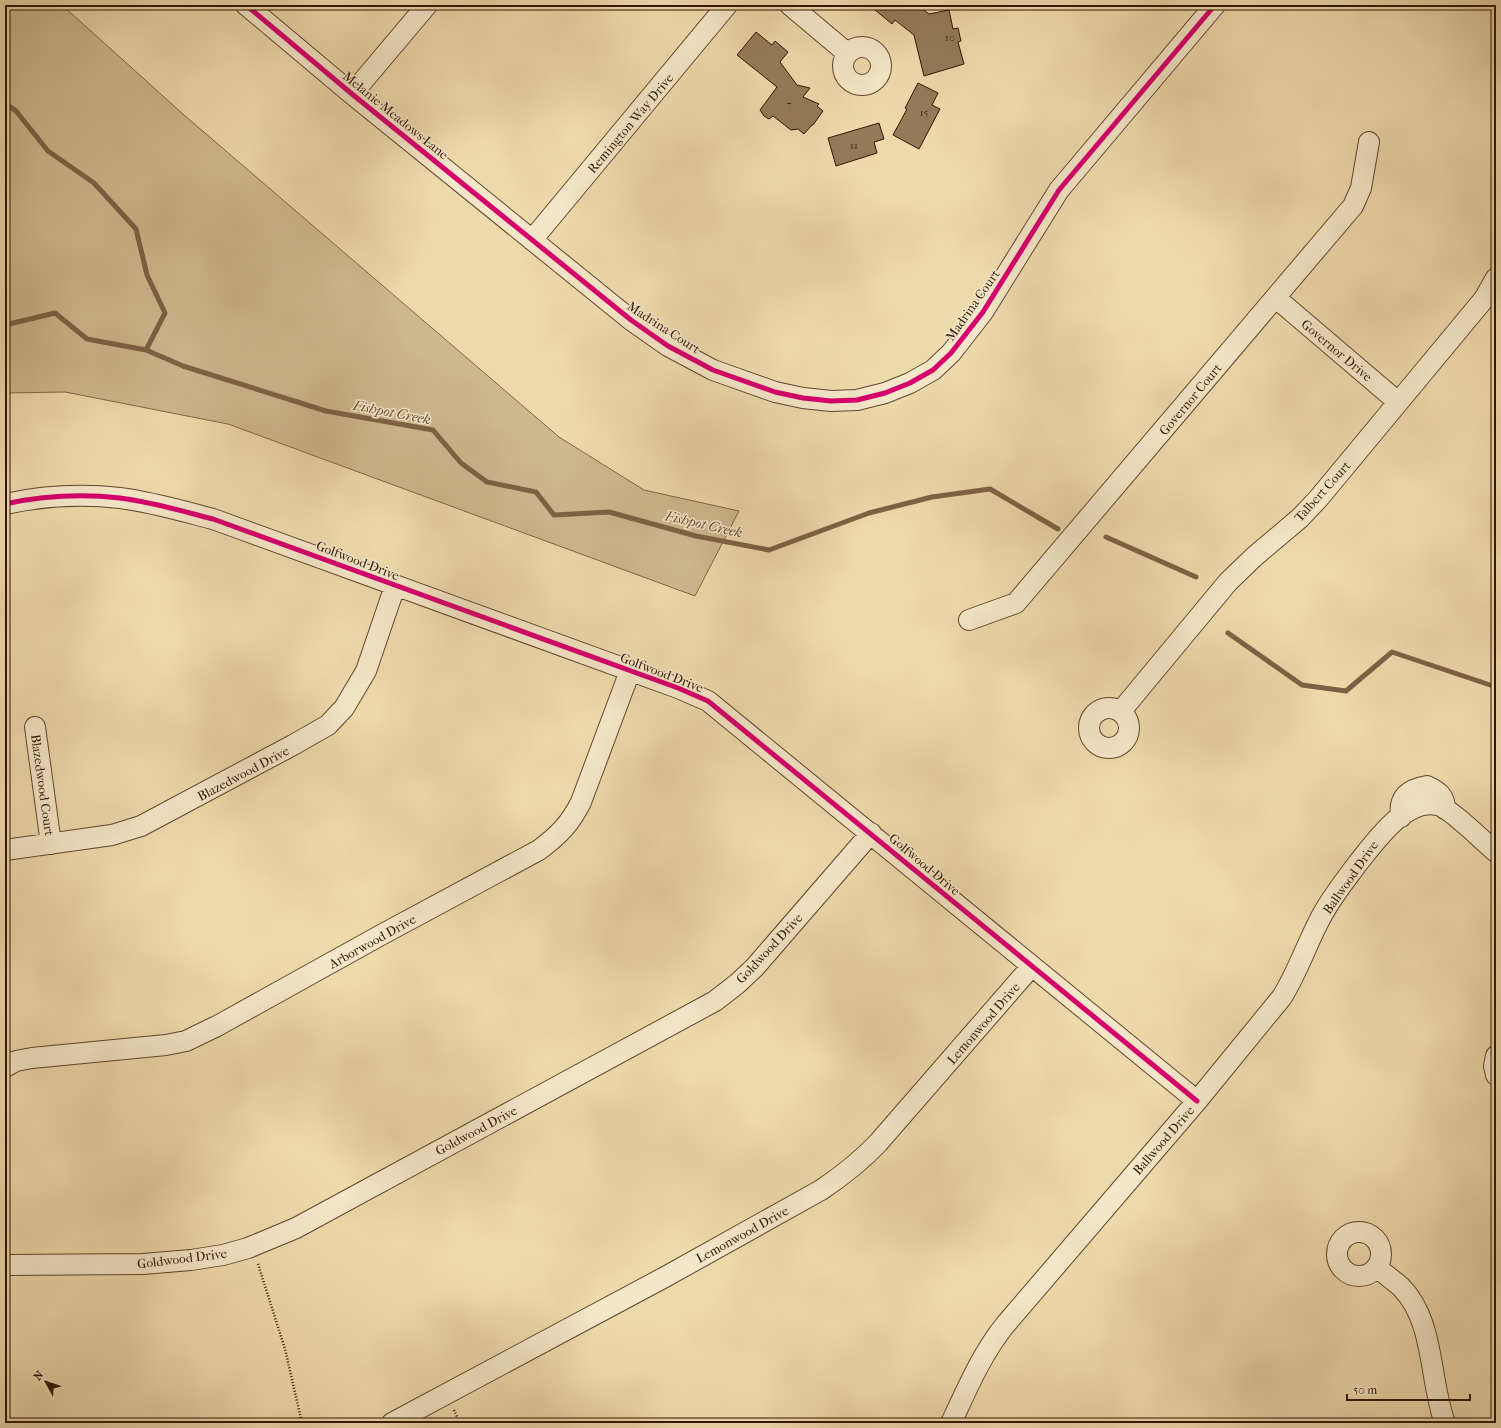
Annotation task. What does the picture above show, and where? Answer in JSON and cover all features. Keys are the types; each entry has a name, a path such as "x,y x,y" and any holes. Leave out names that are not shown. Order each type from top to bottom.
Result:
{"street":[{"name":"Melanie Meadows Lane","path":"246,5 352,94 532,240"},
{"path":"352,94 427,5"},
{"name":"Remington Way Drive","path":"532,240 727,5"},
{"path":"790,5 847,53"},
{"name":"Madrina Court","path":"532,240 643,329 686,357 713,370 774,392 803,398 831,401 857,400 885,393 910,383 933,370 951,353 983,312 1059,190 1215,5"},
{"name":"Governor Court","path":"969,620 1016,603 1353,206 1361,188 1369,142"},
{"name":"Talbert Court","path":"1121,711 1228,582 1261,551 1300,518 1484,299 1496,278"},
{"name":"Governor Drive","path":"1276,298 1398,402"},
{"name":"Golfwood Drive","path":"5,504 26,499 79,497 120,498 158,505 213,519 678,688 708,701 871,833 1031,967 1197,1101"},
{"name":"Blazedwood Drive","path":"5,850 112,835 147,824 293,746 328,724 344,708 366,671 395,586"},
{"name":"Arborwood Drive","path":"5,1067 16,1061 32,1058 166,1045 186,1041 217,1026 380,935 540,850 559,834 574,816 581,802 630,671"},
{"name":"Blazedwood Court","path":"35,727 51,844"},
{"name":"Ballwood Drive","path":"951,1423 991,1342 1197,1101 1282,997 1294,978 1319,920 1341,885 1372,843 1384,831 1414,808 1429,804 1438,805 1445,809 1496,852"},
{"name":"Goldwood Drive","path":"5,1265 143,1264 191,1260 248,1248 296,1228 715,1001 737,984 755,967 871,833"},
{"name":"Lemonwood Drive","path":"392,1423 665,1276 821,1190 844,1175 863,1159 878,1143 1031,967"},
{"path":"1496,1056 1494,1066 1496,1075"},
{"path":"1377,1268 1401,1288 1420,1316 1425,1334 1439,1407 1444,1423"}],"path":[{"path":"258,1264 285,1349 302,1423"},
{"path":"454,1410 460,1423"}],"shaded area":[{"path":"5,5 62,5 184,115 559,437 644,490 739,511 695,596 228,424 65,392 5,393"}],"building":[{"path":"869,5 918,5 929,14 949,10 953,29 958,28 961,41 958,42 964,64 924,76 914,35 895,20 892,24"},
{"path":"756,32 772,45 775,41 788,52 780,62 797,85 810,88 803,97 819,104 817,106 823,111 813,125 804,134 798,129 791,130 773,116 769,119 764,116 760,110 777,87 737,55"},
{"path":"918,83 938,93 932,105 940,109 919,149 893,135 907,109 905,108"},
{"path":"879,123 884,139 874,142 877,153 836,166 828,138"}],"waterway":[{"path":"5,103 16,111 48,151 94,183 136,229 147,275 165,313 146,350"},
{"name":"Fishpot Creek","path":"5,325 55,313 87,339 146,350 183,366 326,411 433,430 461,463 487,482 536,492 554,515 609,512 696,536 769,550 869,513 932,497 990,489 1058,529"},
{"path":"1106,537 1196,577"},
{"path":"1228,633 1302,685 1346,691 1392,652 1496,687"}],"cycle path":[{"path":"246,5 352,94 631,320 668,346 713,370 775,392 803,398 831,401 857,400 885,393 910,383 933,370 951,353 983,312 1059,190 1215,5"},
{"path":"5,504 19,501 77,496 120,498 167,507 213,519 678,688 708,701 1197,1101"}]}
